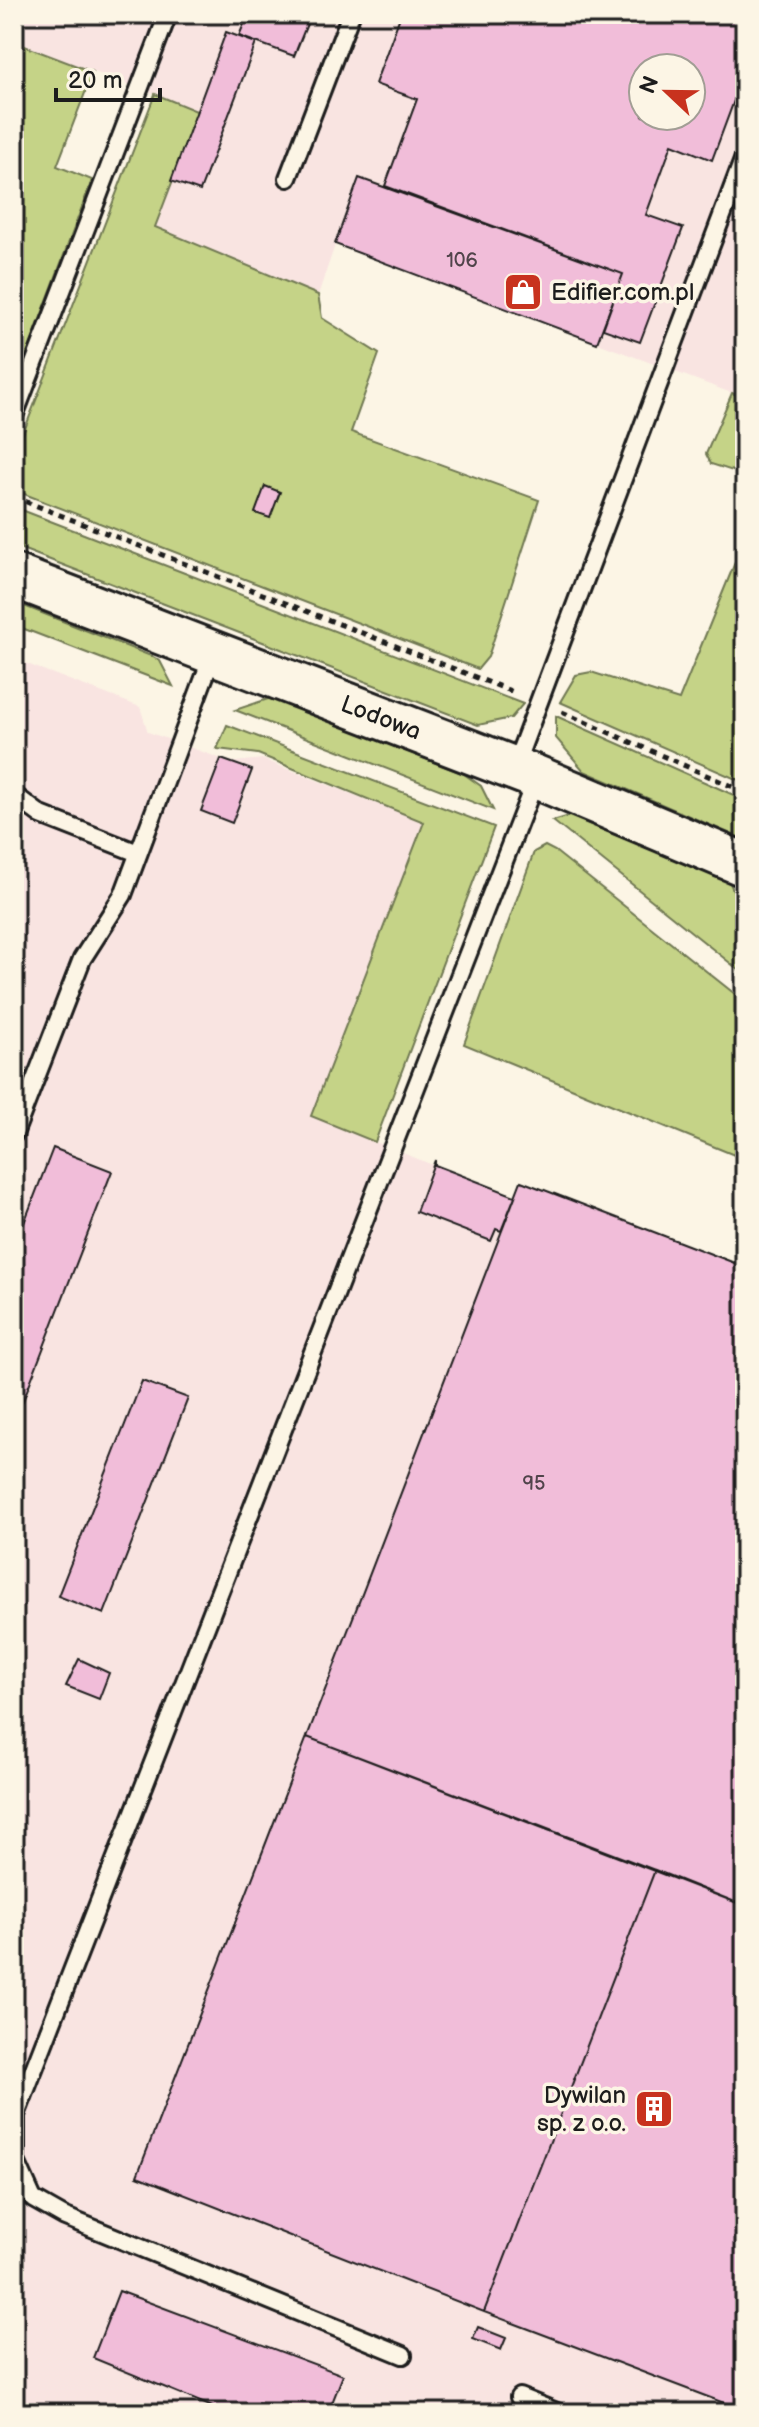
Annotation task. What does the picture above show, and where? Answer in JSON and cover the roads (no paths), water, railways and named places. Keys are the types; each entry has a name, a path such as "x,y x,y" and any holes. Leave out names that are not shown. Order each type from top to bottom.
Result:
{"street":[{"name":"Lodowa","path":"14,576 525,773 745,865"}],"lane":[{"path":"14,416 168,14"},
{"path":"288,178 351,14"},
{"path":"403,2355 63,2216 33,2199 16,2161 16,2115 525,773 542,703 745,155"},
{"path":"14,1134 82,959 123,895 213,654"},
{"path":"14,795 41,815 138,853"},
{"path":"519,2397 559,2413"}],"place":[{"name":"Edifier.com.pl","path":"523,292"},
{"name":"Dywilan sp. z o.o.","path":"654,2109"}]}
